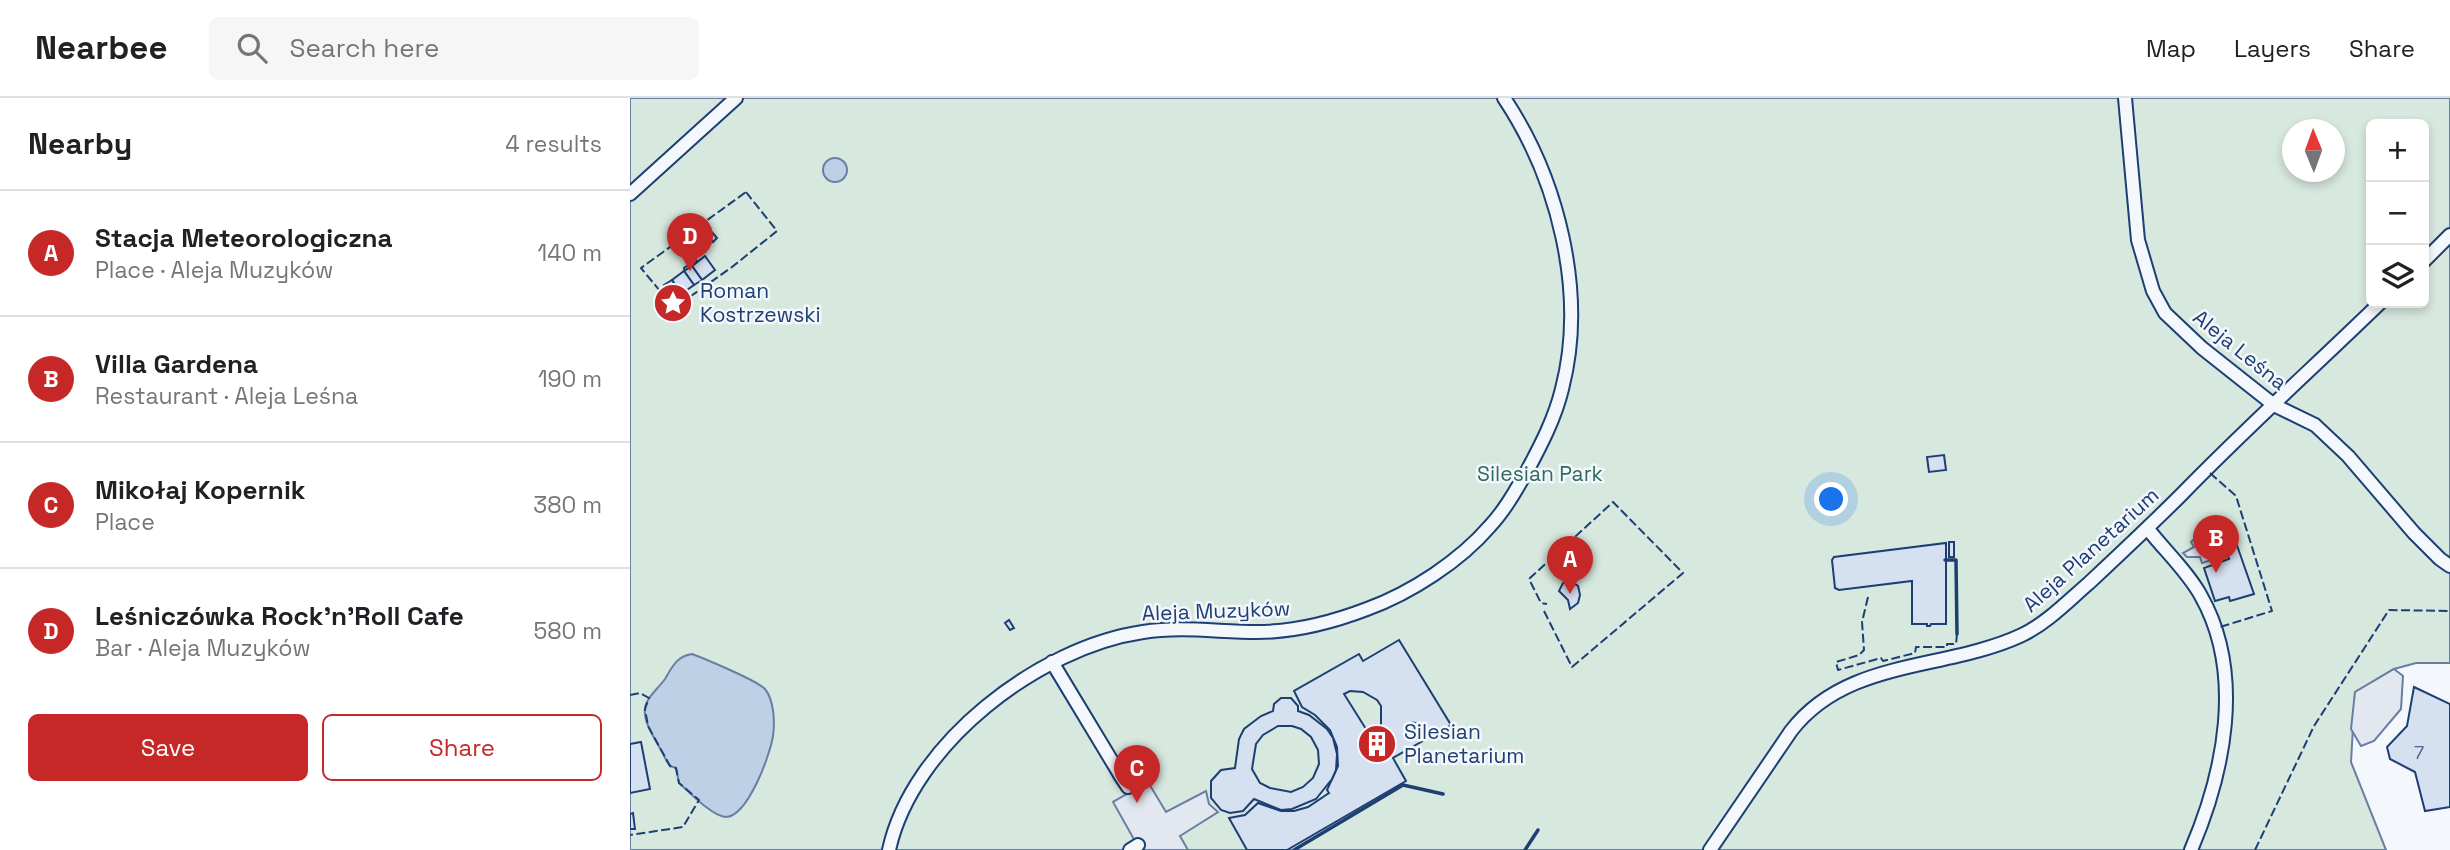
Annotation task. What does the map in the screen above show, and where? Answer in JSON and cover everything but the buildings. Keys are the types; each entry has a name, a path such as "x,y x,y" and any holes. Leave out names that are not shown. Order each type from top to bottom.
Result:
{"street":[{"path":"630,194 736,98"},
{"name":"Aleja Muzyków","path":"889,850 907,799 950,743 994,700 1052,662 1091,645 1141,632 1272,631 1318,624 1352,614 1414,587 1460,554 1490,527 1518,486 1549,428 1565,376 1570,320 1569,284 1560,226 1540,167 1504,98"},
{"name":"Aleja Leśna","path":"2125,98 2138,240 2153,291 2165,313 2202,348 2274,405 2315,425 2348,456 2414,533 2450,566"},
{"path":"2429,256 2450,236"},
{"name":"Aleja Planetarium","path":"1710,850 1802,716 1854,681 1977,650 2022,635 2056,612 2148,529 2230,446 2375,308"},
{"path":"2148,529 2200,593 2215,629 2222,667 2225,718 2222,756 2206,813 2191,850"},
{"path":"1052,662 1128,787"}],"green space":[{"name":"Silesian Park","path":"630,98 2450,98 2450,663 2416,663 2394,669 2355,692 2351,762 2386,850 630,850"}],"shaded area":[{"path":"2216,525 2227,555 2202,563 2200,557 2187,557 2183,553 2194,547 2191,542 2199,535 2198,530"},
{"path":"2394,669 2403,676 2401,709 2374,741 2361,746 2351,729 2355,692"},
{"path":"1148,782 1166,812 1206,791 1209,804 1218,812 1180,836 1188,850 1140,850 1113,802"}],"water":[{"path":"835,158 844,161 847,170 844,179 835,182 826,179 823,170 826,161"},
{"path":"692,654 760,685 768,694 772,705 773,736 763,770 742,807 726,817 708,809 679,783 676,768 670,766 666,760 650,731 645,715 648,700 673,666 682,657"}],"fence":[{"path":"746,192 777,231 674,308 641,268 746,192"},
{"path":"2210,473 2236,496 2272,611 2220,627"},
{"path":"1544,611 1572,667 1683,573 1613,502 1529,579 1541,603 1547,604"},
{"path":"1868,597 1862,622 1864,650 1859,655 1836,662 1838,670 1881,658 1883,661 1915,653 1916,647 1947,647 1947,644 1956,644 1957,634"},
{"path":"2255,850 2314,726 2389,610 2450,611"},
{"path":"630,695 640,693 649,698 645,709 648,726 670,766 676,768 679,783 699,800 683,827 630,835"}],"wall":[{"path":"1945,560 1956,560 1957,634"},
{"path":"1294,850 1403,785 1443,794"},
{"path":"1525,850 1538,830"}],"place":[{"name":"Leśniczówka Rock'n'Roll Cafe","path":"690,271"},
{"name":"Roman Kostrzewski","path":"673,303"},
{"name":"Villa Gardena","path":"2216,573"},
{"name":"Stacja Meteorologiczna","path":"1570,594"},
{"name":"Silesian Planetarium","path":"1377,744"},
{"name":"Mikołaj Kopernik","path":"1137,803"}]}
